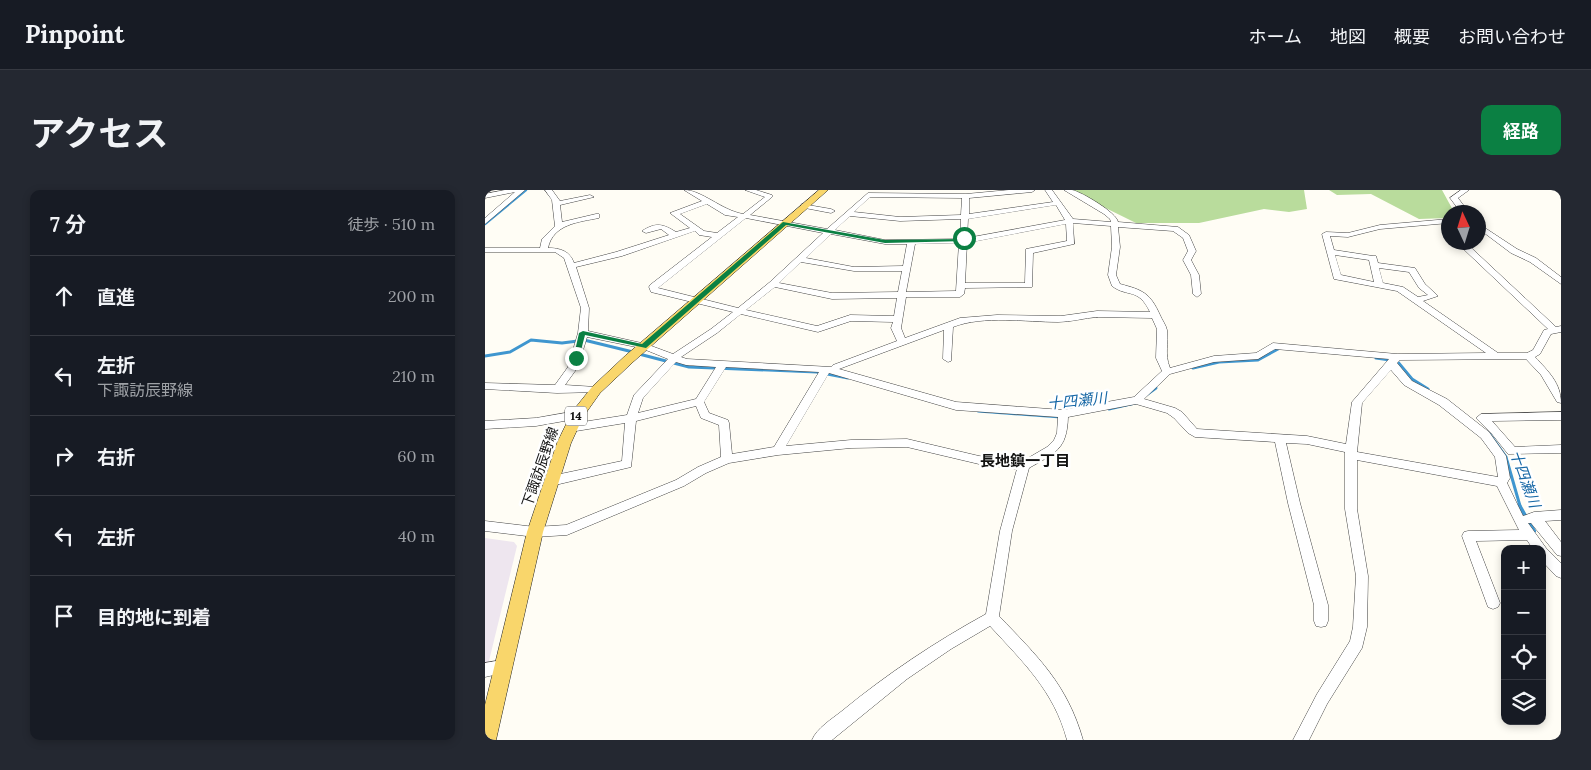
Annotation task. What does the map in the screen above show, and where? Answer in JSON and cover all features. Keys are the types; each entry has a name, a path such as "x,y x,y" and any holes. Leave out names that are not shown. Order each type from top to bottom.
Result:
{"main road":[{"name":"下諏訪辰野線","path":"486,740 535,532 570,428 577,415 597,390 643,346 824,190"}],"street":[{"path":"485,196 516,190"},
{"path":"485,222 522,190"},
{"path":"548,190 554,195 557,204 559,225"},
{"path":"687,190 700,195 707,202 728,212 885,242 963,241 1070,221 1175,230 1184,235 1192,250 1187,260 1195,275 1197,294"},
{"path":"748,190 770,196 653,287 654,290 818,329 850,318 898,319"},
{"path":"551,481 627,464 631,418 639,396 687,347 714,331 773,284 868,195 966,196 1032,190"},
{"path":"961,286 1029,285 1029,251 1071,242 1070,221 1048,190"},
{"path":"1067,190 1107,212 1114,218 1116,247 1112,275 1116,286 1144,296 1155,315 1162,329 1161,358 1167,372"},
{"path":"1460,205 1454,198 1466,190"},
{"path":"773,284 832,296 960,294 966,196"},
{"path":"557,204 590,197"},
{"path":"707,202 674,213 694,229 719,236"},
{"path":"848,214 878,219 989,216 1057,203"},
{"path":"805,206 831,211"},
{"path":"544,249 544,242 559,225 596,216"},
{"path":"1441,223 1380,227 1348,235 1325,234 1337,277 1401,289 1496,356"},
{"path":"646,231 662,226 675,235"},
{"path":"571,266 619,254 694,229"},
{"path":"1486,231 1514,251 1533,260 1561,281"},
{"path":"902,342 896,328 911,242"},
{"path":"485,250 557,250 568,257 585,308 583,333 573,367 557,390"},
{"path":"583,333 643,346 686,362 830,370 956,406 1063,414 1137,400 1167,372 1214,359 1252,357 1280,344 1395,360 1529,356 1537,352 1543,336 1557,329 1469,250"},
{"path":"1331,252 1373,258 1379,285"},
{"path":"800,258 854,269 906,268"},
{"path":"1375,265 1412,270 1422,286 1434,296 1418,300"},
{"path":"778,451 830,370 949,324 997,318 1061,319 1097,314 1155,315"},
{"path":"949,324 949,360"},
{"path":"1529,356 1545,373 1561,400"},
{"path":"1301,740 1321,699 1357,643 1361,627 1362,576 1351,509 1351,452 1357,402 1395,360"},
{"path":"1395,360 1408,383 1443,402 1504,452 1561,449"},
{"path":"570,428 631,418 699,402 722,365"},
{"path":"485,386 528,386 557,390 597,390"},
{"path":"1137,400 1149,407 1170,410 1178,414 1186,428 1195,433 1280,438 1501,482"},
{"path":"699,402 705,416 724,423 727,459"},
{"path":"485,526 535,532 567,530 680,483 702,470 727,459 778,451 859,443 907,443 979,460 1024,466 1051,450 1058,442 1062,433 1063,414"},
{"path":"485,426 536,422 577,415"},
{"path":"1501,482 1504,478 1504,452 1496,430 1481,418 1561,416"},
{"path":"1280,438 1292,496 1321,604 1321,621"},
{"path":"992,618 1006,530 1024,466"},
{"path":"1501,482 1519,520 1537,545"},
{"path":"1519,520 1561,515"},
{"path":"1534,517 1561,551"},
{"path":"1493,603 1468,536 1530,535"},
{"path":"1546,556 1561,572"},
{"path":"820,740 893,678 963,633 992,618"},
{"path":"992,618 1039,667 1057,693 1061,699 1075,740"},
{"path":"485,670 502,668"}],"shaded area":[{"path":"485,538 514,542 517,546 488,665 485,665"}],"green space":[{"path":"1069,190 1304,190 1307,209 1289,212 1264,209 1199,223 1136,223"},
{"path":"1329,190 1442,190 1450,205 1441,205 1441,218 1419,219 1371,194 1337,195"}],"waterway":[{"name":"十四瀬川","path":"485,224 526,190"},
{"name":"十四瀬川","path":"485,356 510,352 531,340 562,343 578,341"},
{"name":"十四瀬川","path":"584,340 633,352"},
{"name":"十四瀬川","path":"1193,368 1219,362 1258,360 1278,349"},
{"name":"十四瀬川","path":"639,354 689,367 817,372 848,378"},
{"name":"十四瀬川","path":"1376,358 1397,361 1412,379 1428,389"},
{"name":"十四瀬川","path":"1109,409 1135,403 1156,388"},
{"name":"十四瀬川","path":"978,411 1061,417"},
{"name":"十四瀬川","path":"1488,432 1506,457 1520,506"},
{"name":"十四瀬川","path":"1519,505 1534,531"}],"district":[{"name":"長地鎮一丁目","path":"1025,461"}],"route":[{"path":"576,358 583,333 643,346 785,224 885,242 963,241 964,238"}]}
